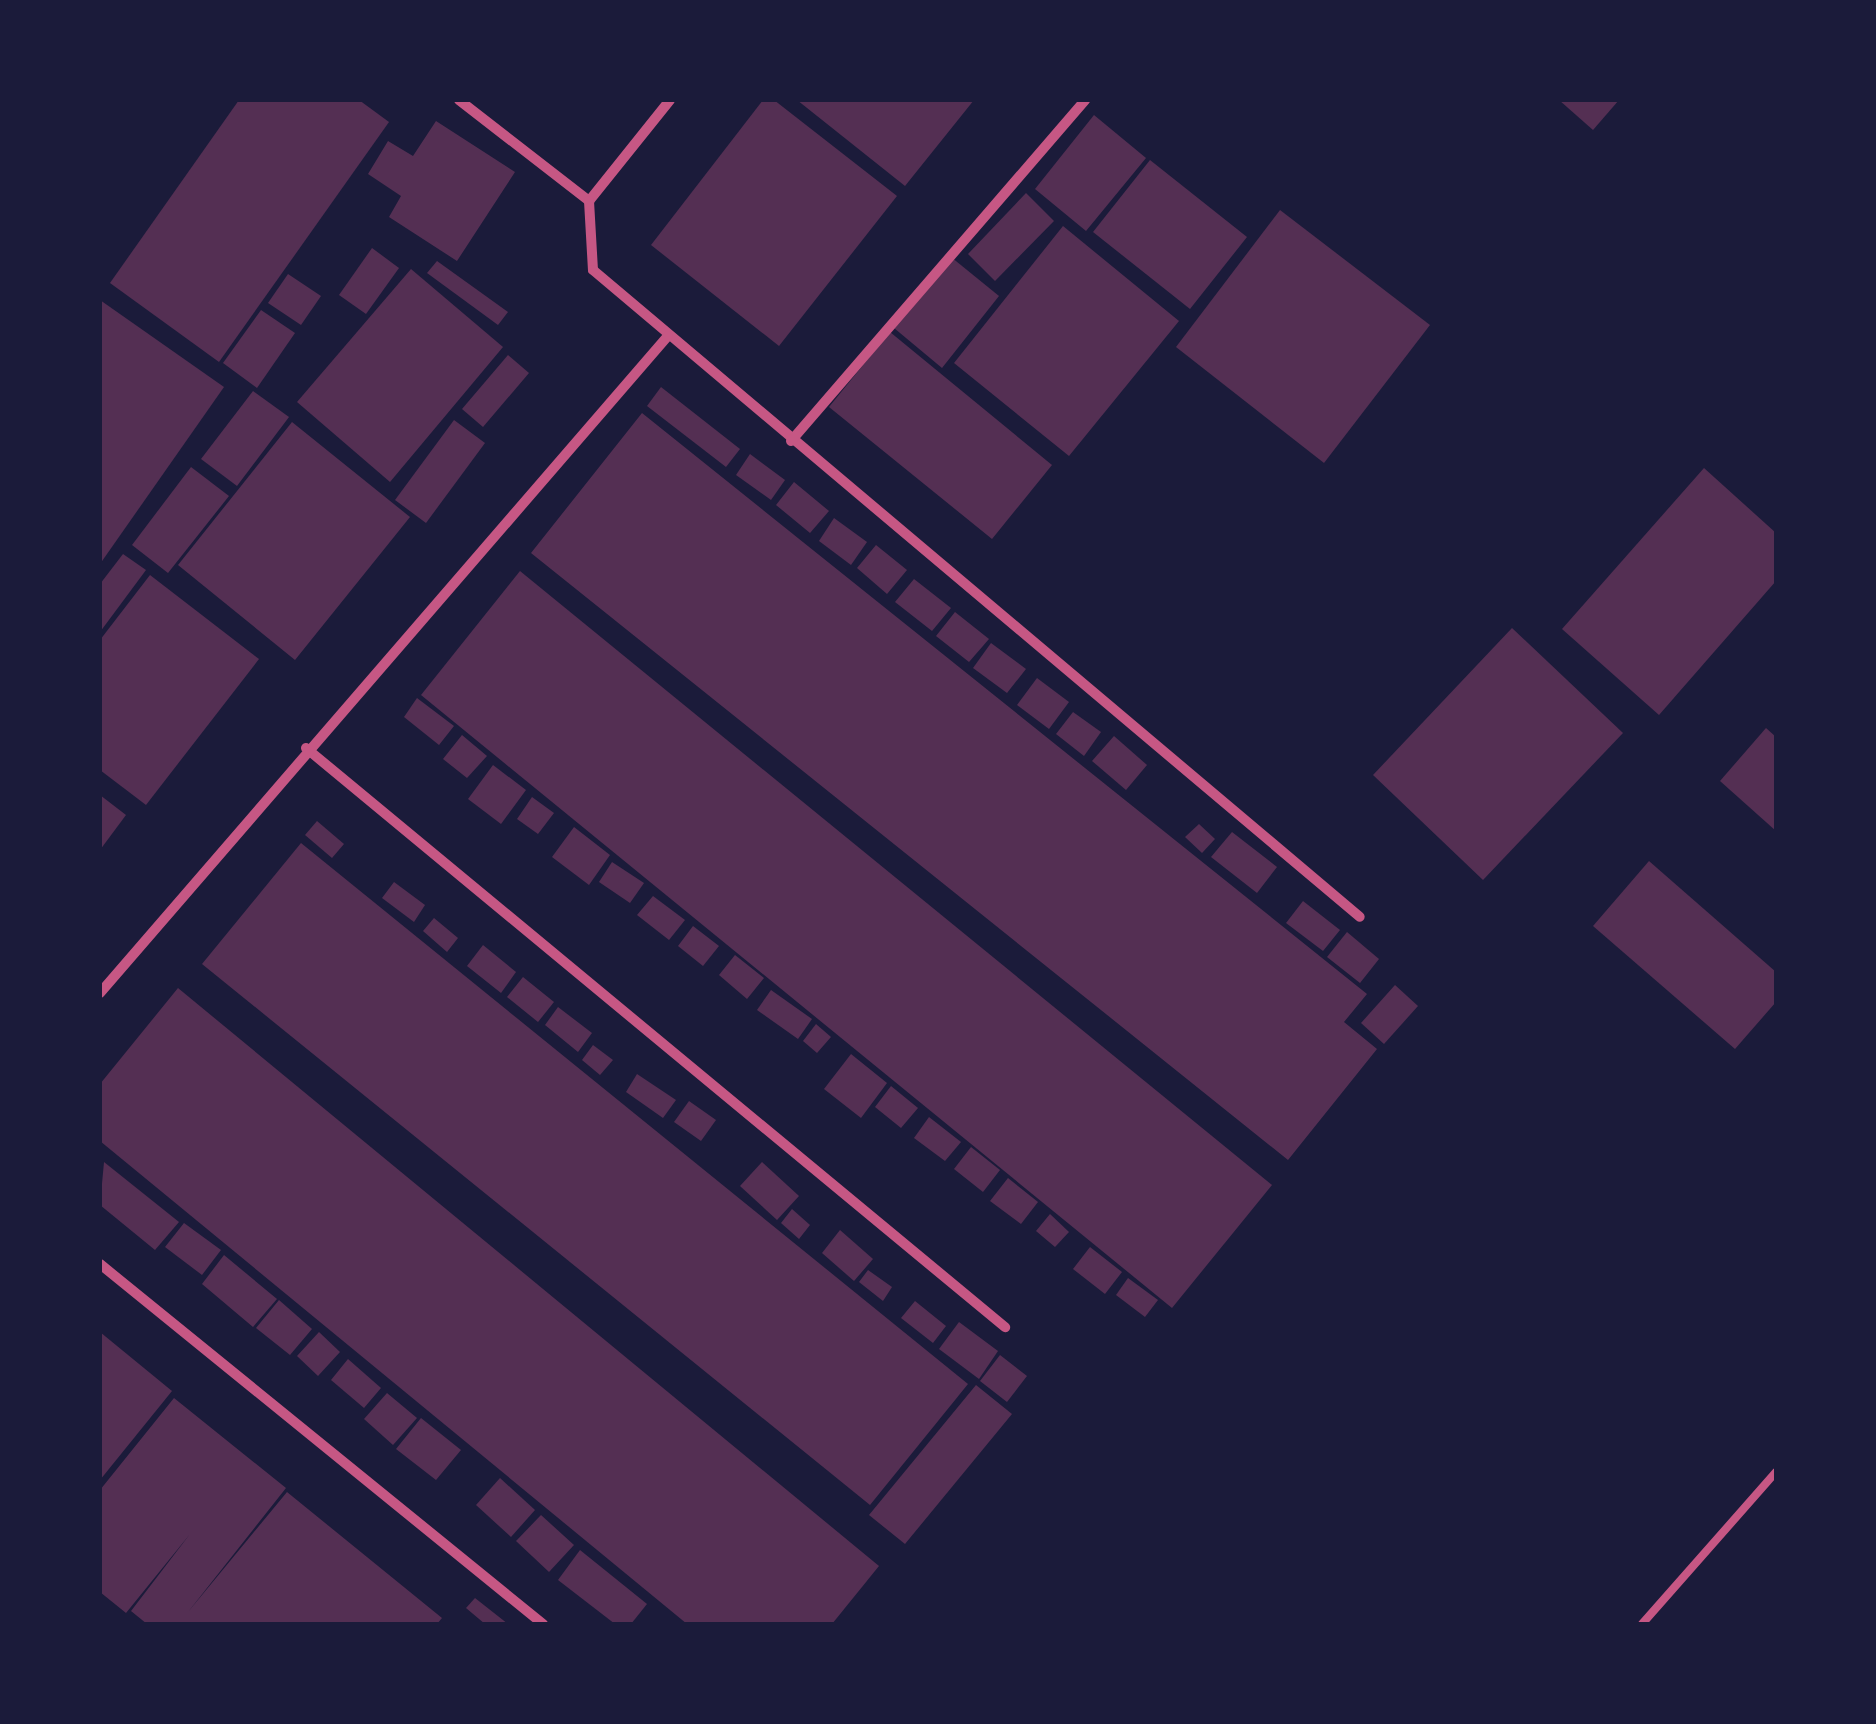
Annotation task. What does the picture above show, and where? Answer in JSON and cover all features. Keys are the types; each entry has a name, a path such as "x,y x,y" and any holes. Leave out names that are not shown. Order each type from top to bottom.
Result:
{"street":[{"path":"459,100 589,201"},
{"path":"670,100 589,201 593,270 1360,917"},
{"path":"791,440 1085,100"},
{"path":"100,992 306,748 668,336"},
{"path":"306,748 1005,1327"},
{"path":"100,1264 543,1624"}],"lane":[{"path":"1642,1624 1776,1472"}],"building":[{"path":"239,100 359,100 389,122 219,362 110,283"},
{"path":"763,100 774,100 897,196 779,346 651,245"},
{"path":"797,100 974,100 905,186"},
{"path":"1559,100 1619,100 1593,130"},
{"path":"1094,115 1146,158 1086,231 1035,189"},
{"path":"436,121 515,172 457,261 389,217 401,196 368,174 388,141 413,156"},
{"path":"1150,160 1247,237 1190,309 1093,232"},
{"path":"1026,193 1054,221 995,281 968,254"},
{"path":"1280,210 1430,325 1324,463 1176,347"},
{"path":"1063,226 1179,321 1069,456 954,363"},
{"path":"372,248 399,268 366,314 339,295"},
{"path":"951,257 999,296 942,368 894,328"},
{"path":"437,261 508,312 498,325 427,273"},
{"path":"411,269 503,347 390,482 297,402"},
{"path":"288,274 321,296 301,325 268,303"},
{"path":"100,300 224,387 100,564"},
{"path":"261,310 295,333 257,388 223,363"},
{"path":"890,332 1052,465 992,539 829,407"},
{"path":"508,355 529,373 483,427 462,409"},
{"path":"661,387 740,449 726,467 647,406"},
{"path":"253,391 289,417 237,486 201,459"},
{"path":"642,413 1367,994 1344,1022 1377,1049 1288,1160 531,553"},
{"path":"454,420 485,443 426,523 395,500"},
{"path":"292,422 410,517 295,660 178,565"},
{"path":"750,454 785,480 771,500 736,475"},
{"path":"191,467 229,496 168,573 132,545"},
{"path":"1704,468 1776,533 1776,581 1659,715 1562,629"},
{"path":"794,482 829,511 810,533 776,505"},
{"path":"834,518 867,542 851,565 819,541"},
{"path":"876,545 907,570 887,594 857,568"},
{"path":"123,554 146,570 100,632 100,584"},
{"path":"520,571 1272,1185 1172,1308 421,695"},
{"path":"150,575 259,659 146,805 100,770 100,640"},
{"path":"914,579 951,608 932,631 895,602"},
{"path":"955,612 989,639 969,662 936,636"},
{"path":"1512,628 1623,733 1483,880 1373,775"},
{"path":"991,643 1026,669 1007,693 973,668"},
{"path":"1037,678 1069,702 1049,729 1017,705"},
{"path":"417,698 454,726 439,745 404,717"},
{"path":"1073,712 1101,732 1084,756 1056,734"},
{"path":"1766,728 1776,737 1776,831 1720,781"},
{"path":"462,735 487,756 467,778 443,759"},
{"path":"1114,736 1147,765 1126,790 1092,761"},
{"path":"493,765 526,790 501,824 468,799"},
{"path":"100,795 126,815 100,850"},
{"path":"532,797 554,813 538,834 517,819"},
{"path":"317,821 344,844 332,858 305,835"},
{"path":"1199,824 1215,839 1202,853 1185,837"},
{"path":"574,827 610,855 589,885 552,857"},
{"path":"1232,832 1277,867 1257,893 1211,857"},
{"path":"301,843 968,1384 870,1505 202,964"},
{"path":"1649,861 1776,972 1776,1002 1735,1049 1593,926"},
{"path":"612,862 644,883 630,903 599,882"},
{"path":"394,882 425,905 414,922 382,898"},
{"path":"653,896 685,920 669,940 637,915"},
{"path":"1303,901 1340,930 1323,951 1286,923"},
{"path":"434,918 458,938 447,952 423,931"},
{"path":"693,926 719,946 703,966 678,946"},
{"path":"1347,932 1379,959 1360,983 1327,957"},
{"path":"483,945 516,972 501,993 467,966"},
{"path":"735,955 764,978 747,999 719,975"},
{"path":"523,977 554,1002 538,1022 507,997"},
{"path":"1395,985 1418,1006 1384,1044 1361,1023"},
{"path":"178,988 879,1566 832,1624 687,1624 100,1141 100,1084"},
{"path":"771,990 812,1019 798,1039 757,1010"},
{"path":"558,1007 592,1033 578,1052 545,1025"},
{"path":"816,1024 831,1037 817,1053 803,1041"},
{"path":"593,1045 613,1060 600,1075 582,1060"},
{"path":"851,1054 887,1083 861,1118 824,1089"},
{"path":"637,1074 676,1100 663,1118 626,1092"},
{"path":"891,1086 918,1108 901,1128 875,1107"},
{"path":"689,1101 716,1120 701,1141 674,1122"},
{"path":"929,1117 961,1142 945,1161 914,1138"},
{"path":"971,1147 1000,1170 983,1192 954,1169"},
{"path":"104,1162 179,1222 155,1250 100,1205"},
{"path":"762,1162 799,1196 777,1220 740,1186"},
{"path":"1008,1178 1038,1202 1021,1224 990,1201"},
{"path":"792,1209 810,1225 799,1239 781,1223"},
{"path":"1050,1214 1069,1232 1055,1247 1036,1231"},
{"path":"184,1223 221,1250 202,1275 165,1247"},
{"path":"840,1230 873,1259 854,1281 822,1253"},
{"path":"1090,1247 1122,1272 1105,1294 1073,1269"},
{"path":"224,1255 277,1299 253,1327 202,1284"},
{"path":"868,1270 892,1287 883,1301 859,1282"},
{"path":"1128,1278 1158,1300 1145,1317 1116,1295"},
{"path":"279,1300 312,1329 290,1355 256,1328"},
{"path":"915,1301 946,1326 933,1343 901,1318"},
{"path":"959,1322 998,1351 979,1379 939,1349"},
{"path":"100,1332 172,1391 100,1480"},
{"path":"319,1332 340,1352 318,1376 297,1356"},
{"path":"1000,1355 1027,1376 1007,1402 980,1381"},
{"path":"348,1359 381,1388 364,1408 331,1380"},
{"path":"976,1385 1012,1414 905,1544 869,1515"},
{"path":"387,1393 417,1418 393,1445 364,1419"},
{"path":"174,1398 286,1488 188,1612 287,1492 442,1618 437,1624 147,1624 131,1611 190,1534 126,1613 100,1592 100,1490"},
{"path":"421,1418 461,1450 436,1480 396,1449"},
{"path":"500,1478 535,1510 511,1537 476,1505"},
{"path":"541,1515 574,1545 549,1572 516,1541"},
{"path":"580,1550 647,1604 631,1624 615,1624 558,1580"},
{"path":"475,1598 508,1624 485,1624 466,1608"}]}
